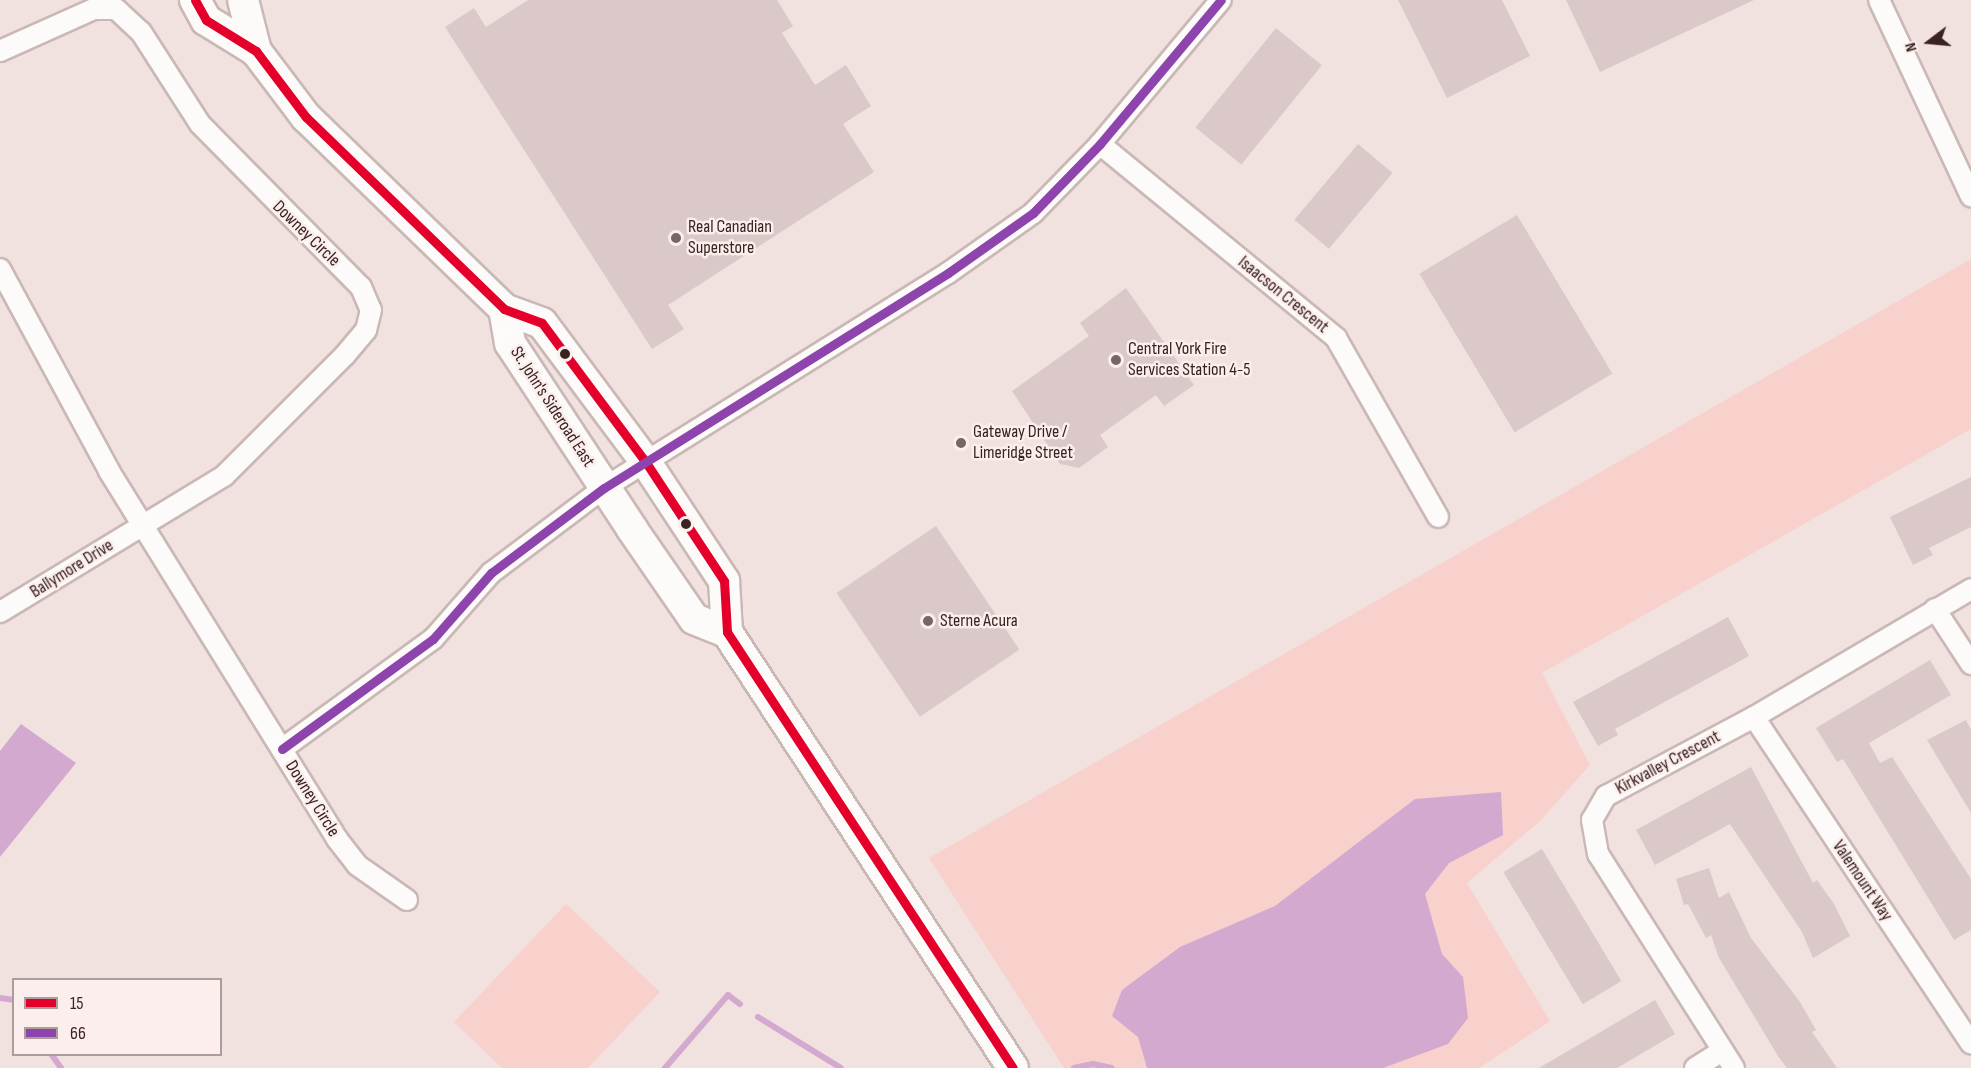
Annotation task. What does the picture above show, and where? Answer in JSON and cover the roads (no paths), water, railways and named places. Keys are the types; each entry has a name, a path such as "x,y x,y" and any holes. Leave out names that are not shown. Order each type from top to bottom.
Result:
{"main road":[{"name":"St. John's Sideroad East","path":"195,0 206,20 256,51 306,117 504,309 542,323 645,461 724,581 727,632 1013,1068"},
{"name":"St. John's Sideroad East","path":"243,0 256,51"},
{"name":"St. John's Sideroad East","path":"504,309 510,343 604,488 694,619 727,632"}],"street":[{"path":"282,749 433,639 491,573 604,488 948,273 1033,213 1100,144 1221,0"},
{"path":"1879,0 1971,196"},
{"name":"Downey Circle","path":"0,51 94,9 116,9 141,32 200,124 361,287 371,310 366,330 352,346 224,476 143,526"},
{"name":"Isaacson Crescent","path":"1100,144 1336,338 1438,517"},
{"name":"Downey Circle","path":"0,269 50,370 143,526 282,749 357,865 407,900"},
{"name":"Ballymore Drive","path":"0,612 143,526"},
{"name":"Kirkvalley Crescent","path":"1734,1068 1598,854 1592,820 1606,796 1754,717 1971,589"},
{"path":"1935,609 1971,664"},
{"name":"Valemount Way","path":"1754,717 1971,1044"},
{"path":"1695,1068 1722,1051"}],"waterway":[{"path":"665,1068 728,995 740,1004"},
{"path":"0,998 12,1000"},
{"path":"758,1017 841,1068"},
{"path":"52,1056 61,1068"},
{"path":"1074,1068 1093,1064 1112,1068"}],"place":[{"name":"Real Canadian Superstore","path":"676,238"},
{"name":"Central York Fire Services Station 4-5","path":"1116,360"},
{"name":"Gateway Drive / Limeridge Street","path":"961,443"},
{"name":"Sterne Acura","path":"928,621"}]}
